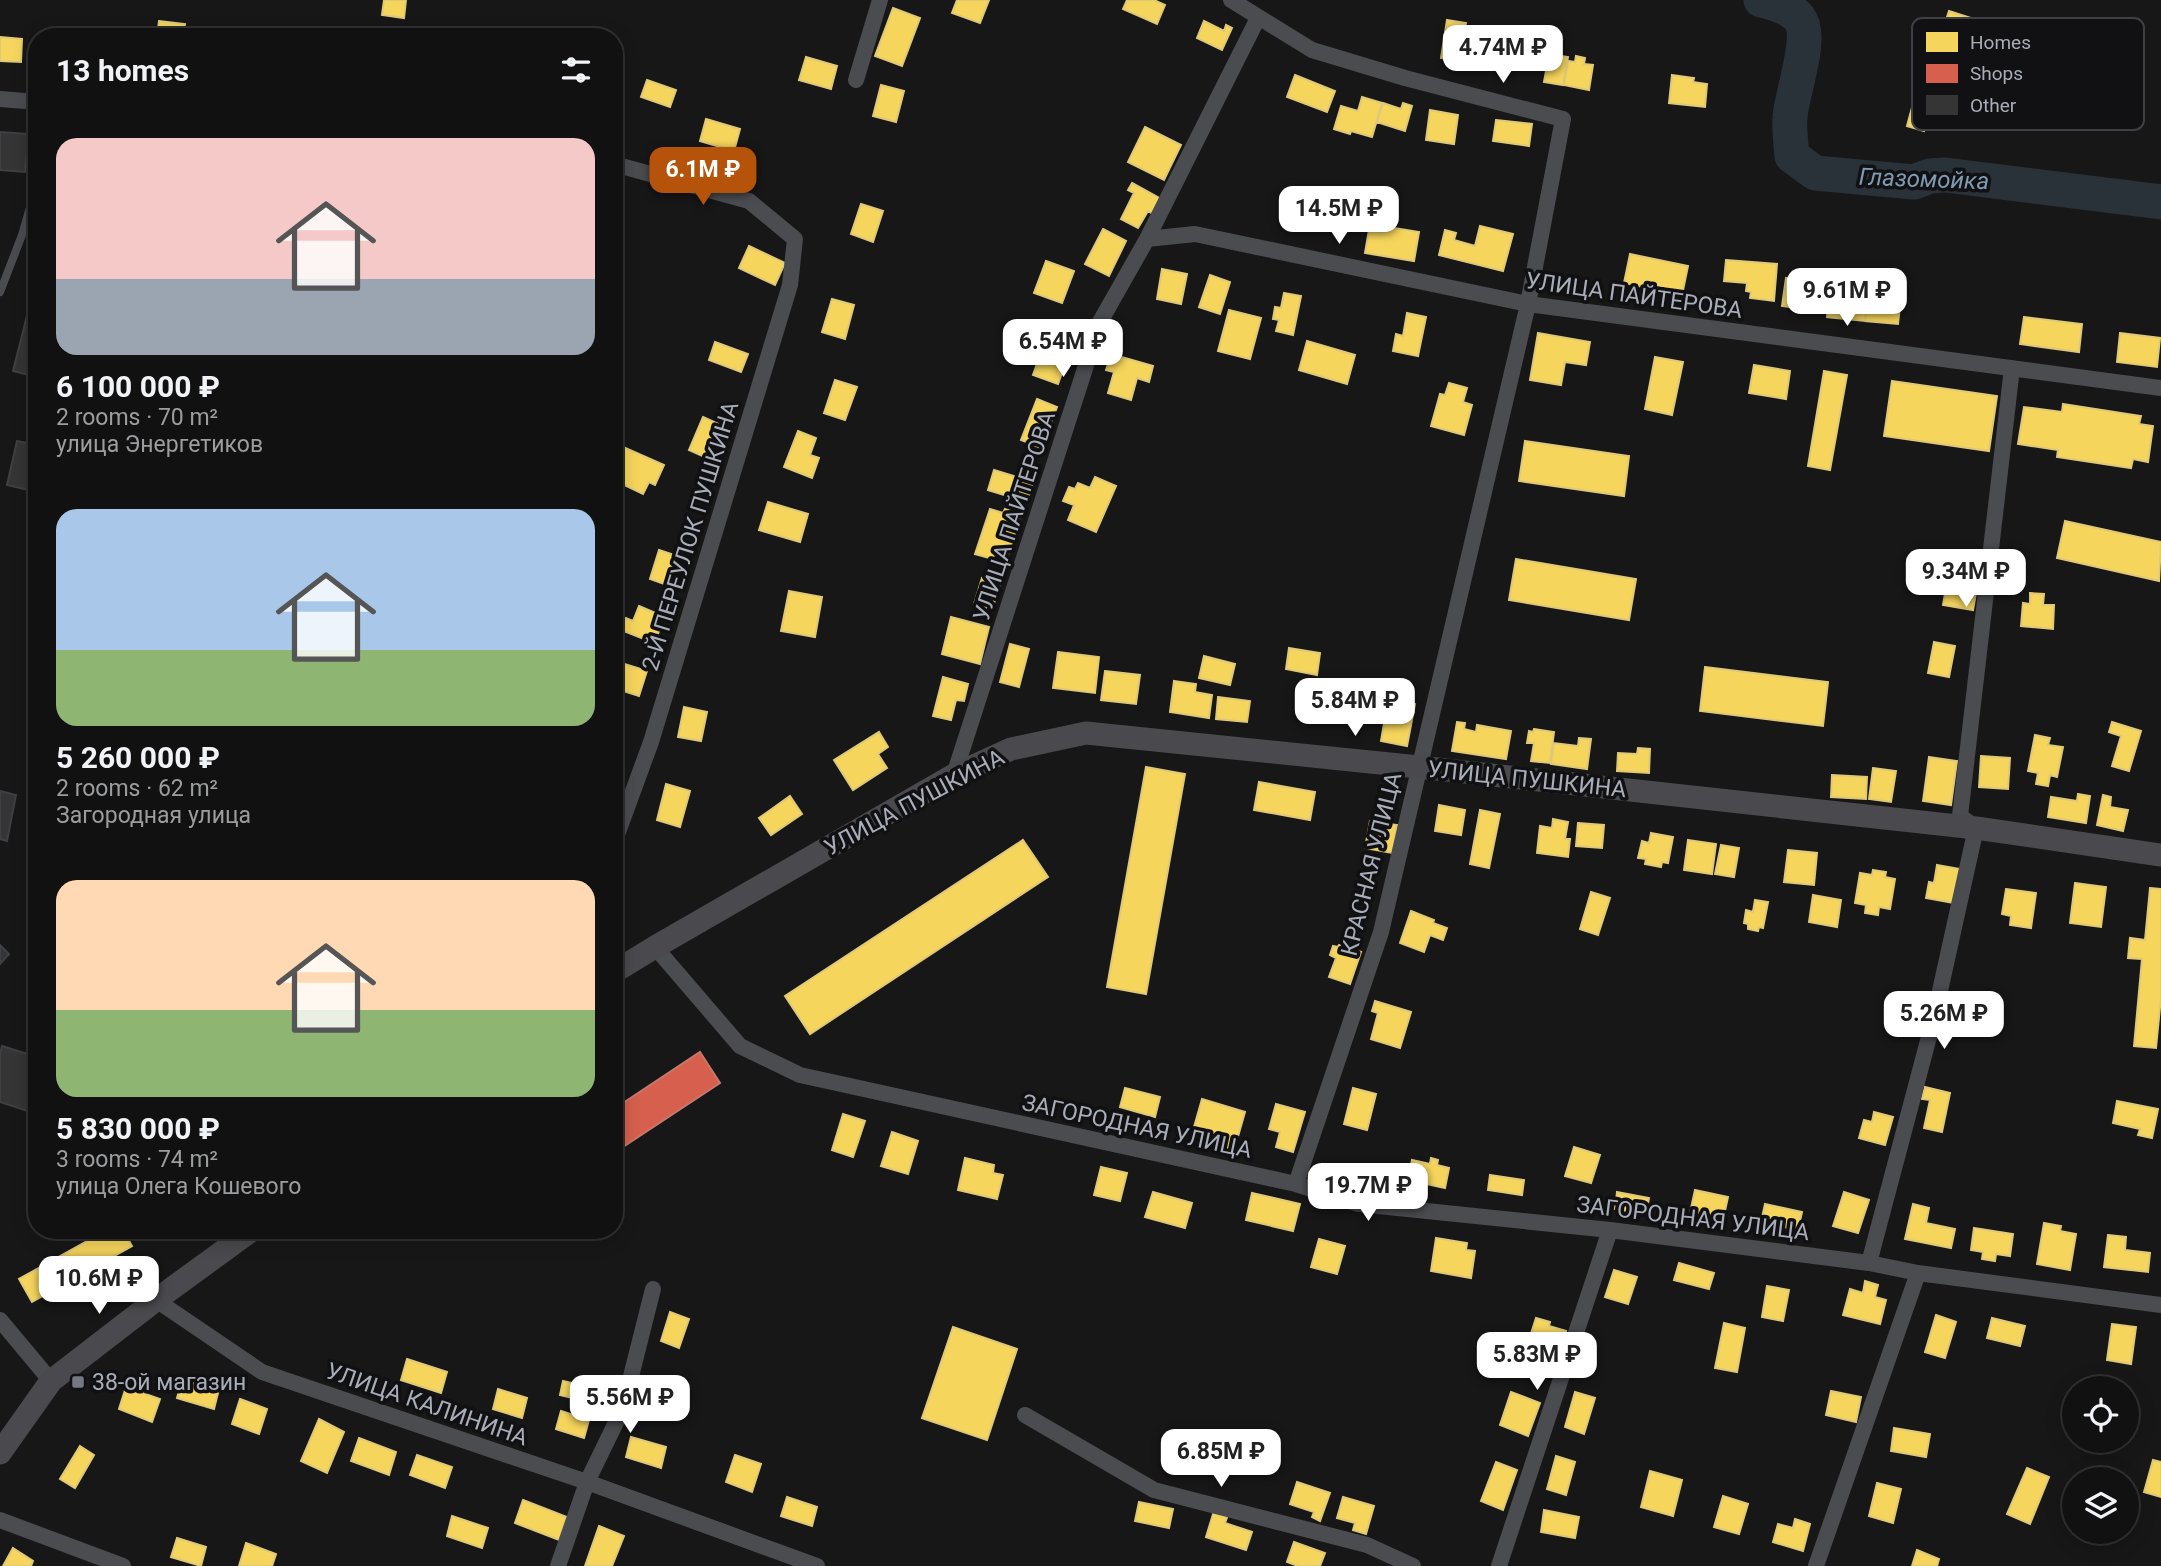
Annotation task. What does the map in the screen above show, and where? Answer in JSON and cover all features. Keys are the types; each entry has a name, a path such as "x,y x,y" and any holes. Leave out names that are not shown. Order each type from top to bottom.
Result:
{"main road":[{"name":"УЛИЦА ПУШКИНА","path":"623,967 954,775 1011,749 1086,733 1976,828 2161,855"},
{"path":"0,1453 51,1381 240,1239"}],"street":[{"path":"856,80 880,0"},
{"path":"1231,0 1258,18"},
{"name":"УЛИЦА ПАЙТЕРОВА","path":"954,775 1100,322 1147,239 1258,18"},
{"name":"КРАСНАЯ УЛИЦА","path":"1258,18 1312,50 1405,78 1563,119 1528,304 1381,932 1296,1184"},
{"path":"0,99 28,101"},
{"name":"2-Й ПЕРЕУЛОК ПУШКИНА","path":"623,166 749,201 795,239 790,285 651,743 623,818"},
{"name":"УЛИЦА ПАЙТЕРОВА","path":"1147,239 1195,234 1528,304 2161,388"},
{"path":"1869,1263 1934,1018 1976,828 1960,816 2012,368"},
{"name":"ЗАГОРОДНАЯ УЛИЦА","path":"655,947 740,1046 800,1075 1296,1184 1359,1203 1610,1230 2161,1304"},
{"path":"1499,1566 1610,1230"},
{"path":"1816,1566 1918,1273"},
{"path":"558,1566 587,1482 623,1408 653,1289"},
{"name":"УЛИЦА КАЛИНИНА","path":"156,1300 262,1372 587,1482 817,1566"},
{"path":"0,1320 51,1381"},
{"path":"1025,1415 1154,1490 1367,1545 1413,1566"},
{"path":"0,1520 122,1566"}],"lane":[{"path":"0,292 28,214"}],"building: Homes":[{"path":"384,0 406,0 404,18 382,15"},
{"path":"957,0 989,0 980,23 952,13"},
{"path":"1127,0 1154,0 1165,5 1157,24 1123,9"},
{"path":"893,8 920,18 902,66 875,56"},
{"path":"1949,11 1971,18 1947,18"},
{"path":"1447,20 1466,23 1464,33 1469,34 1468,42 1482,44 1479,64 1441,58"},
{"path":"159,21 185,24 184,28 158,28"},
{"path":"1204,21 1224,31 1226,25 1232,28 1222,50 1197,38"},
{"path":"0,37 22,39 21,62 0,61"},
{"path":"1549,54 1568,57 1563,85 1544,82"},
{"path":"1576,56 1585,58 1584,64 1593,65 1589,90 1564,85 1568,61 1575,62"},
{"path":"806,57 837,66 831,89 799,80"},
{"path":"1295,75 1335,91 1327,112 1287,97"},
{"path":"1672,75 1694,78 1693,82 1707,84 1705,107 1669,103"},
{"path":"647,80 676,90 670,107 641,97"},
{"path":"881,85 904,91 896,122 873,116"},
{"path":"1362,97 1382,103 1372,137 1334,129 1341,106 1358,111"},
{"path":"1383,103 1401,109 1403,103 1412,106 1405,131 1377,122"},
{"path":"1912,107 1912,127 1907,126"},
{"path":"1430,110 1458,115 1454,144 1426,140"},
{"path":"706,119 740,129 734,151 700,141"},
{"path":"1496,120 1532,124 1529,146 1493,141"},
{"path":"1145,127 1181,145 1164,180 1128,162"},
{"path":"1132,183 1161,199 1153,214 1148,211 1138,228 1121,219 1134,193 1128,190"},
{"path":"861,204 883,211 873,242 851,234"},
{"path":"1370,224 1419,232 1414,261 1365,253"},
{"path":"1480,226 1513,234 1503,271 1439,255 1445,230 1456,233 1454,240 1475,246"},
{"path":"1103,229 1126,241 1109,276 1085,264"},
{"path":"749,246 785,263 775,285 739,268"},
{"path":"1630,254 1688,266 1682,295 1624,283"},
{"path":"1726,260 1777,264 1774,301 1750,298 1751,292 1746,291 1747,283 1724,281"},
{"path":"1046,261 1074,271 1062,303 1034,293"},
{"path":"1162,269 1187,274 1181,304 1157,299"},
{"path":"1831,274 1859,277 1858,284 1869,285 1865,321 1827,317"},
{"path":"1210,275 1230,282 1220,314 1199,307"},
{"path":"1786,278 1807,281 1803,309 1782,306"},
{"path":"1870,278 1883,280 1882,287 1902,289 1898,324 1865,321"},
{"path":"1284,293 1301,296 1293,335 1276,331 1279,320 1273,319 1275,307 1281,308"},
{"path":"832,299 854,305 845,339 822,332"},
{"path":"1229,310 1261,318 1250,359 1218,351"},
{"path":"1407,313 1426,317 1418,356 1393,351 1396,334 1403,336"},
{"path":"2024,317 2082,324 2079,352 2020,344"},
{"path":"1538,333 1590,342 1586,365 1565,362 1561,385 1530,380"},
{"path":"2120,333 2160,338 2157,367 2117,362"},
{"path":"1307,341 1355,355 1347,384 1299,370"},
{"path":"715,342 748,354 741,372 709,360"},
{"path":"1111,354 1153,366 1149,382 1137,378 1131,400 1108,393 1114,372 1106,370"},
{"path":"1655,357 1683,362 1672,415 1645,409"},
{"path":"1039,358 1064,367 1058,384 1033,375"},
{"path":"1754,365 1790,371 1786,399 1749,393"},
{"path":"1824,371 1847,375 1830,470 1808,466"},
{"path":"835,380 857,387 845,420 824,413"},
{"path":"1892,381 1997,396 1989,451 1884,436"},
{"path":"1449,383 1467,388 1463,402 1472,405 1464,435 1431,426 1440,394 1445,395"},
{"path":"1037,399 1057,407 1041,448 1021,440"},
{"path":"2063,404 2141,416 2139,424 2153,426 2148,462 2133,459 2131,468 2057,457 2058,450 2018,444 2024,407 2062,412"},
{"path":"703,417 723,426 709,459 689,450"},
{"path":"798,431 816,438 810,455 819,458 812,478 784,467"},
{"path":"1525,441 1629,456 1624,496 1519,481"},
{"path":"623,447 664,465 655,485 649,482 643,494 623,484"},
{"path":"994,470 1033,482 1027,502 988,490"},
{"path":"1095,477 1116,486 1096,532 1068,520 1074,505 1063,501 1069,487 1075,489 1078,483 1090,488"},
{"path":"768,502 808,514 800,542 759,530"},
{"path":"990,509 1003,513 1005,509 1021,514 1007,558 994,554 993,559 975,554"},
{"path":"2065,521 2161,542 2159,581 2057,558"},
{"path":"659,550 677,556 667,585 650,579"},
{"path":"1516,559 1636,579 1629,620 1509,600"},
{"path":"1951,559 1981,564 1973,610 1943,605"},
{"path":"982,578 1000,584 992,610 974,604"},
{"path":"789,591 822,597 815,637 781,631"},
{"path":"2030,593 2044,594 2043,605 2054,605 2053,629 2021,626 2023,603 2030,604"},
{"path":"639,606 658,614 653,626 660,629 654,643 623,631 626,618 633,621"},
{"path":"951,617 989,627 980,664 942,654"},
{"path":"1934,642 1955,646 1949,677 1928,673"},
{"path":"1010,644 1029,649 1019,687 1000,682"},
{"path":"1289,648 1320,653 1317,675 1286,669"},
{"path":"1058,652 1099,657 1095,693 1053,688"},
{"path":"1204,656 1235,664 1230,685 1199,678"},
{"path":"623,664 647,671 639,696 623,691"},
{"path":"1705,667 1828,682 1823,726 1700,711"},
{"path":"1105,671 1140,675 1136,704 1101,700"},
{"path":"943,677 968,684 964,701 956,700 951,720 933,716"},
{"path":"1174,681 1196,684 1195,692 1212,695 1209,718 1170,712"},
{"path":"1218,697 1250,701 1247,722 1216,719"},
{"path":"1397,701 1415,704 1407,746 1381,741 1387,706 1396,708"},
{"path":"684,707 707,712 701,741 678,737"},
{"path":"1457,722 1465,723 1464,729 1476,732 1477,725 1511,731 1506,759 1452,751"},
{"path":"2112,722 2141,731 2129,771 2112,766 2121,736 2109,732"},
{"path":"1534,729 1554,732 1550,763 1531,761 1534,743 1527,743 1529,731 1533,732"},
{"path":"879,732 888,747 878,754 887,768 853,790 834,760"},
{"path":"2035,735 2050,738 2048,745 2063,747 2057,777 2050,775 2048,786 2036,784 2038,773 2028,771"},
{"path":"1579,738 1591,739 1587,769 1551,764 1554,743 1578,746"},
{"path":"1638,748 1650,749 1649,773 1617,771 1618,753 1637,754"},
{"path":"1981,756 2010,758 2008,789 1979,787"},
{"path":"1929,757 1957,761 1951,805 1923,801"},
{"path":"1146,767 1185,774 1146,994 1107,987"},
{"path":"1873,768 1896,771 1891,802 1869,799"},
{"path":"1832,775 1867,777 1866,799 1831,797"},
{"path":"1259,782 1315,792 1310,820 1254,810"},
{"path":"666,784 690,791 680,827 657,820"},
{"path":"2078,794 2090,796 2086,823 2048,817 2051,797 2077,801"},
{"path":"2103,795 2111,797 2110,807 2128,810 2123,831 2097,825"},
{"path":"790,796 802,814 771,835 759,818"},
{"path":"1439,805 1465,810 1461,835 1435,831"},
{"path":"1480,810 1500,814 1489,868 1470,864"},
{"path":"1553,819 1568,822 1565,839 1570,839 1568,857 1537,853 1540,826 1552,828"},
{"path":"1370,821 1397,825 1393,853 1365,848"},
{"path":"1578,823 1604,825 1602,848 1576,846"},
{"path":"1651,833 1673,837 1668,863 1662,862 1661,867 1645,864 1646,859 1638,858 1642,841 1649,843"},
{"path":"1023,840 1048,877 810,1034 785,996"},
{"path":"1688,840 1716,844 1712,874 1684,870"},
{"path":"1721,845 1739,848 1734,877 1715,874"},
{"path":"1788,850 1817,853 1814,885 1784,882"},
{"path":"1937,865 1960,869 1954,903 1926,898 1929,882 1934,883"},
{"path":"1873,870 1886,872 1885,877 1895,879 1890,909 1879,907 1878,915 1865,913 1866,905 1855,903 1860,873 1872,875"},
{"path":"2075,883 2106,887 2101,927 2070,923"},
{"path":"2150,888 2161,889 2161,997 2156,1048 2134,1046 2142,959 2128,958 2130,938 2145,940"},
{"path":"2006,889 2036,893 2031,928 2010,925 2011,916 2002,914"},
{"path":"1591,892 1610,898 1598,935 1580,929"},
{"path":"1813,895 1841,900 1837,927 1809,922"},
{"path":"1755,900 1768,902 1763,928 1759,927 1758,931 1748,929 1748,924 1744,923 1746,910 1753,912"},
{"path":"1411,911 1447,928 1443,940 1430,935 1424,952 1400,943"},
{"path":"1339,945 1361,952 1350,984 1329,977 1336,958 1330,955 1333,946"},
{"path":"1375,1001 1411,1012 1400,1048 1371,1039 1378,1013 1372,1011"},
{"path":"1925,1087 1950,1093 1942,1132 1924,1128 1930,1100 1922,1099"},
{"path":"1125,1088 1160,1097 1155,1117 1120,1107"},
{"path":"1353,1088 1376,1094 1367,1130 1344,1124"},
{"path":"1202,1099 1245,1112 1233,1154 1207,1147 1211,1133 1194,1127"},
{"path":"2117,1101 2158,1109 2152,1138 2138,1135 2140,1129 2113,1123"},
{"path":"1276,1104 1305,1112 1293,1152 1276,1147 1280,1132 1269,1129"},
{"path":"1874,1112 1893,1117 1885,1145 1859,1138 1864,1120 1872,1122"},
{"path":"843,1114 865,1121 853,1157 832,1150"},
{"path":"892,1132 918,1141 908,1174 881,1166"},
{"path":"1574,1147 1600,1155 1591,1183 1565,1176"},
{"path":"965,1158 994,1165 993,1173 1003,1175 997,1199 958,1190"},
{"path":"1431,1158 1438,1160 1437,1165 1449,1168 1445,1188 1408,1180 1412,1160 1430,1164"},
{"path":"1101,1167 1127,1173 1120,1201 1094,1195"},
{"path":"1490,1175 1524,1180 1522,1195 1488,1190"},
{"path":"1695,1190 1728,1197 1723,1220 1690,1213"},
{"path":"1153,1192 1192,1203 1185,1228 1145,1217"},
{"path":"1617,1192 1649,1198 1646,1214 1615,1209"},
{"path":"1844,1192 1869,1200 1858,1233 1833,1226"},
{"path":"1252,1193 1300,1204 1293,1231 1246,1220"},
{"path":"1765,1204 1802,1212 1798,1230 1761,1222"},
{"path":"1913,1204 1929,1208 1926,1223 1955,1229 1951,1248 1905,1239"},
{"path":"2044,1223 2061,1226 2060,1231 2076,1234 2070,1270 2037,1264"},
{"path":"1974,1228 2013,1234 2010,1256 1996,1254 1995,1261 1982,1259 1983,1252 1971,1250"},
{"path":"2108,1235 2126,1237 2125,1250 2150,1253 2148,1272 2104,1267"},
{"path":"1436,1238 1467,1243 1466,1250 1475,1251 1471,1278 1431,1271"},
{"path":"91,1239 128,1239 132,1246 32,1302 19,1279"},
{"path":"1319,1239 1345,1246 1337,1274 1311,1267"},
{"path":"1679,1263 1714,1273 1709,1289 1674,1280"},
{"path":"1614,1270 1637,1277 1628,1304 1605,1297"},
{"path":"1865,1281 1878,1285 1875,1297 1886,1300 1880,1324 1843,1315 1850,1289 1863,1293"},
{"path":"1767,1286 1789,1290 1783,1321 1762,1317"},
{"path":"670,1312 689,1319 679,1348 661,1341"},
{"path":"1936,1315 1956,1322 1945,1358 1925,1352"},
{"path":"1536,1318 1550,1322 1549,1326 1566,1331 1558,1356 1527,1346"},
{"path":"1992,1318 2025,1326 2020,1346 1987,1338"},
{"path":"1724,1323 1745,1328 1737,1372 1715,1368"},
{"path":"2112,1324 2136,1327 2131,1364 2107,1360"},
{"path":"953,1327 1017,1349 987,1440 922,1418"},
{"path":"407,1359 447,1372 441,1393 401,1380"},
{"path":"183,1377 219,1389 214,1409 177,1398"},
{"path":"563,1381 585,1386 581,1400 560,1395"},
{"path":"126,1387 160,1399 152,1422 119,1409"},
{"path":"498,1389 527,1398 522,1418 493,1409"},
{"path":"1831,1391 1861,1397 1856,1422 1826,1415"},
{"path":"1511,1392 1540,1403 1528,1436 1500,1425"},
{"path":"1575,1392 1595,1398 1584,1434 1565,1427"},
{"path":"240,1399 267,1409 259,1434 232,1424"},
{"path":"561,1411 589,1420 584,1438 556,1429"},
{"path":"319,1419 344,1432 327,1473 301,1461"},
{"path":"1894,1428 1930,1434 1926,1457 1891,1451"},
{"path":"631,1437 666,1447 661,1468 626,1457"},
{"path":"359,1438 396,1452 389,1475 351,1461"},
{"path":"80,1446 94,1455 75,1488 60,1479"},
{"path":"417,1455 452,1467 445,1488 410,1475"},
{"path":"735,1455 761,1464 752,1492 726,1482"},
{"path":"1556,1456 1575,1462 1566,1495 1547,1489"},
{"path":"2153,1460 2161,1462 2161,1497 2144,1492"},
{"path":"1496,1462 1517,1470 1503,1510 1481,1501"},
{"path":"2027,1468 2049,1477 2030,1524 2007,1514"},
{"path":"1650,1471 1682,1480 1673,1516 1641,1507"},
{"path":"1297,1482 1330,1493 1320,1521 1312,1517 1314,1512 1290,1504"},
{"path":"1877,1483 1901,1489 1893,1523 1869,1516"},
{"path":"1723,1496 1748,1504 1739,1534 1714,1527"},
{"path":"787,1497 817,1507 812,1526 781,1516"},
{"path":"1343,1497 1374,1506 1366,1534 1353,1530 1355,1523 1337,1518"},
{"path":"523,1500 567,1517 559,1540 515,1523"},
{"path":"1139,1502 1173,1509 1169,1528 1135,1521"},
{"path":"1544,1510 1579,1517 1575,1538 1541,1532"},
{"path":"1214,1511 1228,1515 1225,1523 1252,1532 1246,1550 1206,1537"},
{"path":"452,1516 488,1528 482,1548 447,1536"},
{"path":"1795,1519 1810,1524 1803,1551 1773,1542 1778,1524 1793,1528"},
{"path":"599,1526 624,1536 612,1566 585,1566"},
{"path":"177,1538 206,1547 201,1566 171,1557"},
{"path":"1294,1542 1325,1553 1320,1566 1298,1566 1287,1562"},
{"path":"246,1543 276,1554 272,1566 239,1566"},
{"path":"13,1548 33,1561 31,1566 3,1566"},
{"path":"1917,1550 1939,1559 1937,1566 1912,1566"}],"building: Shops":[{"path":"700,1052 720,1083 623,1147 623,1103"}],"building: Other":[{"path":"0,132 28,134 25,172 0,170"},
{"path":"28,312 28,375 13,371"},
{"path":"17,441 28,443 28,490 7,485"},
{"path":"0,791 16,795 7,841 0,839"},
{"path":"0,945 9,954 0,964"},
{"path":"2,1046 28,1054 28,1111 0,1102"}],"waterway":[{"name":"Глазомойка","path":"1761,0 1791,11 1799,18 1803,27 1803,52 1791,108 1790,137 1792,156 1815,173 1914,182 1930,176 1945,175 2161,202"}],"place":[{"name":"38-ой магазин","path":"78,1382"}]}
